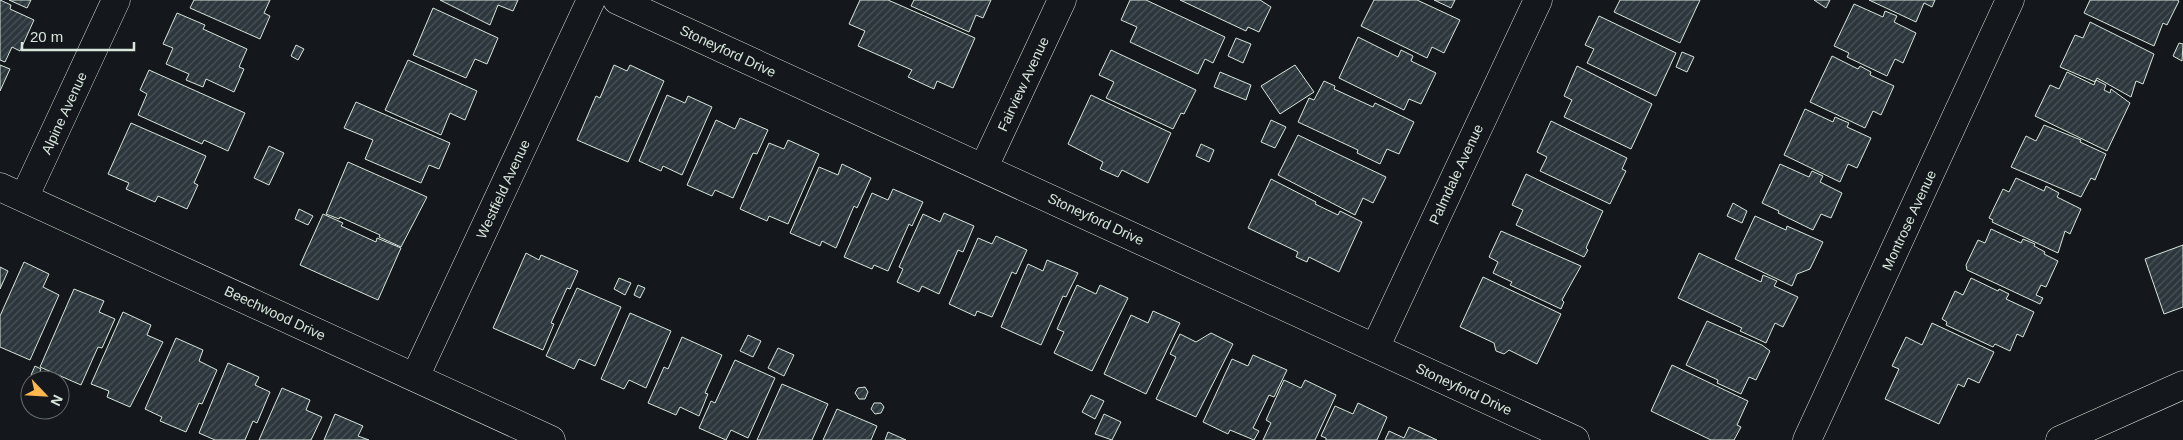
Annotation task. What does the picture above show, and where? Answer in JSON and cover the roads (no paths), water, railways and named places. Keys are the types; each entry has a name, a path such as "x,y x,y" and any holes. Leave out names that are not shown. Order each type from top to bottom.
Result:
{"street":[{"name":"Alpine Avenue","path":"24,198 116,0"},
{"name":"Westfield Avenue","path":"415,377 591,0"},
{"name":"Stoneyford Drive","path":"617,0 1575,440"},
{"name":"Fairview Avenue","path":"984,167 1062,0"},
{"name":"Palmdale Avenue","path":"1375,348 1538,0"},
{"name":"Montrose Avenue","path":"1807,440 2010,0"},
{"name":"Beechwood Drive","path":"0,187 551,440"},
{"path":"2060,440 2183,385"}]}
